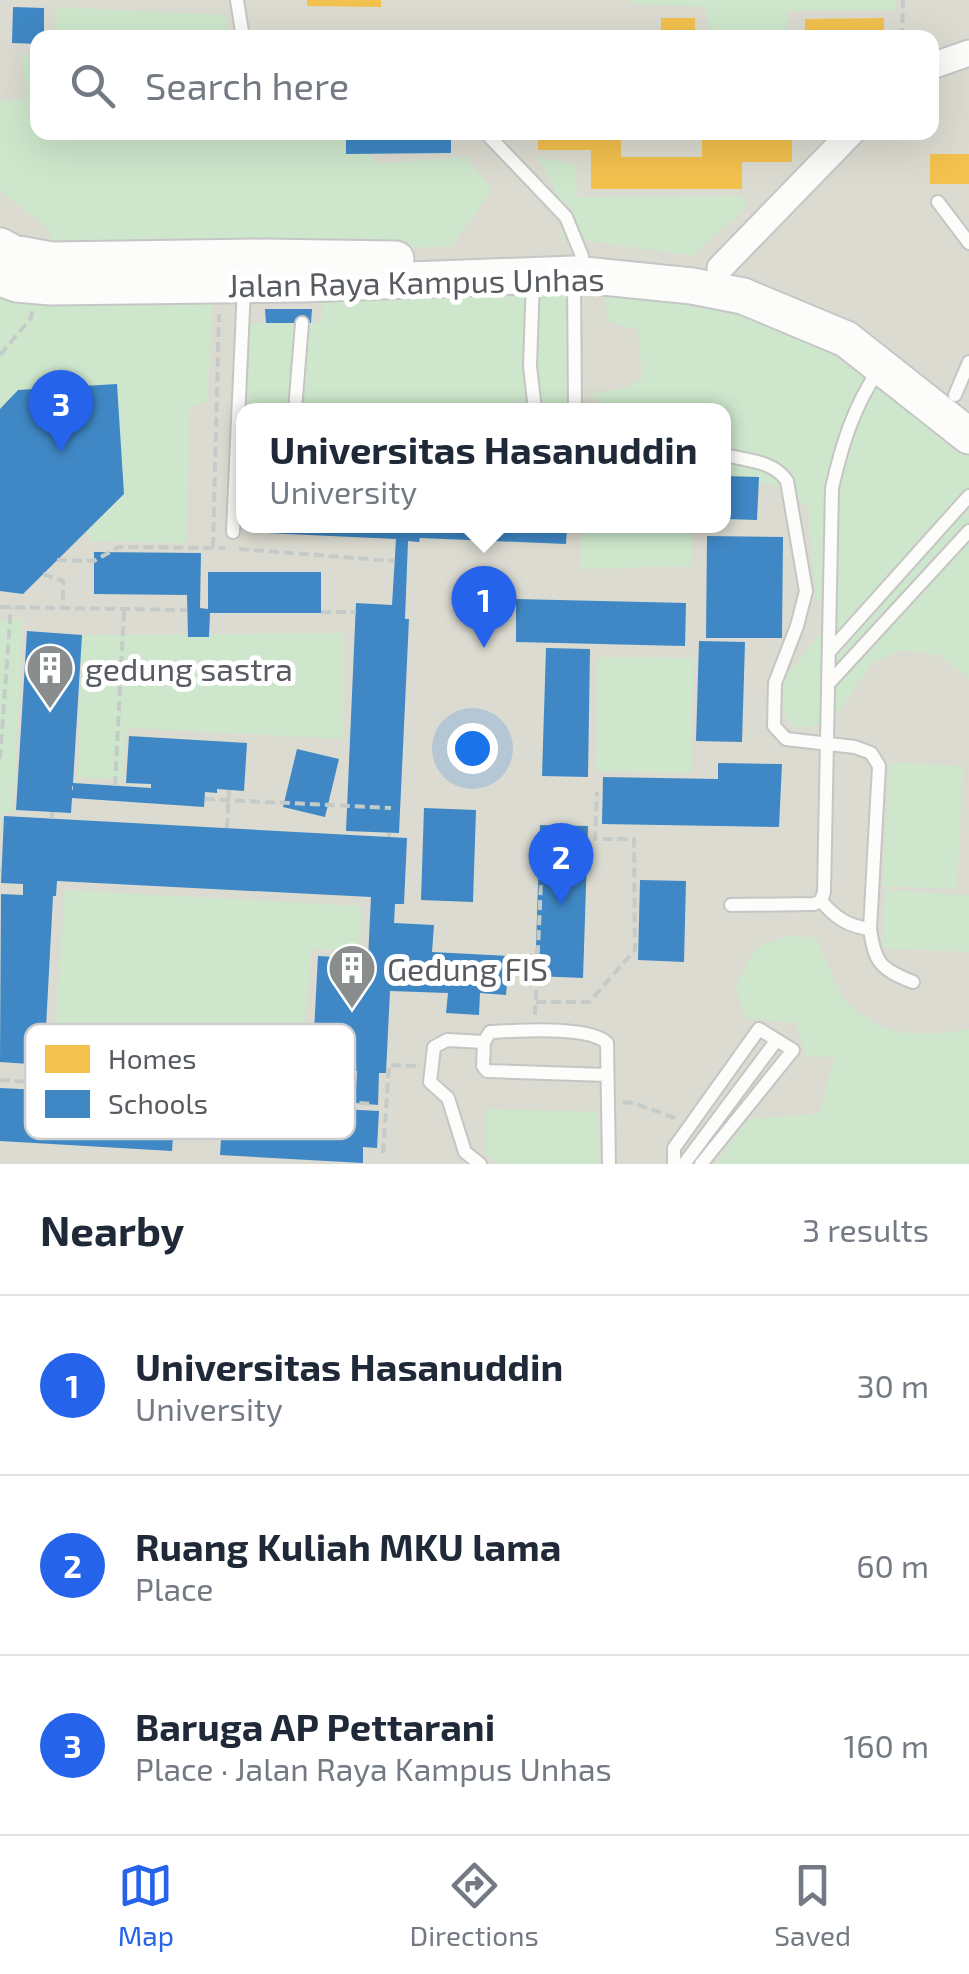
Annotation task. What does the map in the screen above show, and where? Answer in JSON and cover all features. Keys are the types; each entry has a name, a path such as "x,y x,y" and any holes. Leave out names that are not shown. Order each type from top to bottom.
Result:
{"street":[{"path":"939,64 969,53"},
{"path":"720,268 844,140"},
{"name":"Jalan Raya Kampus Unhas","path":"0,246 13,253 52,260 578,265 648,271 720,268 749,275 856,322 962,400"},
{"name":"Jalan Raya Kampus Unhas","path":"0,278 36,286 232,284 303,290 534,276 578,265"},
{"name":"Jalan Raya Kampus Unhas","path":"648,271 743,296 846,339 969,436"}],"lane":[{"path":"237,0 242,30"},
{"name":"Jalan Raya Kampus Unhas","path":"492,140 566,217 578,265"},
{"path":"938,202 969,242"},
{"path":"575,403 578,265"},
{"path":"534,276 530,366 535,403"},
{"path":"232,284 233,532"},
{"path":"296,403 302,323"},
{"path":"962,400 969,362"},
{"path":"870,929 850,926 835,917 822,901 829,744 832,488 843,440 863,392 882,366"},
{"path":"731,457 768,465 787,480 806,590 775,683 774,726 786,740 871,753 880,766 870,929 873,952 885,970 913,982"},
{"path":"830,651 969,496"},
{"path":"830,682 969,531"},
{"path":"732,905 822,901"},
{"path":"674,1164 674,1148 760,1029 793,1050 701,1164"},
{"path":"607,1074 487,1070 482,1066 484,1042 490,1032 535,1030 601,1037 607,1043 609,1164"},
{"path":"684,1164 776,1041"},
{"path":"480,1164 465,1152 448,1098 430,1082 434,1047 438,1043 484,1042"}],"path":[{"path":"902,30 903,0"},
{"path":"213,547 232,284"},
{"path":"0,355 31,318 36,286"},
{"path":"57,560 94,561 119,546 213,547 394,561"},
{"path":"43,574 62,581 63,608"},
{"path":"0,607 187,610"},
{"path":"0,759 10,607"},
{"path":"115,786 124,609"},
{"path":"321,612 356,612"},
{"path":"226,828 229,790"},
{"path":"536,1002 588,1002 635,950 634,840 596,840 597,792"},
{"path":"205,799 391,808"},
{"path":"535,1030 544,840"},
{"path":"384,1154 388,1065 431,1067"},
{"path":"0,1080 25,1082"},
{"path":"608,1100 634,1103 691,1124"},
{"path":"355,1103 373,1104"}],"shaded area":[{"path":"0,0 969,0 969,1164 0,1164"}],"green space":[{"path":"630,0 895,0 896,10 788,11 787,30 709,30 705,7 630,4"},
{"path":"56,7 225,15 230,30 55,30"},
{"path":"22,53 30,54 30,140 355,140 378,164 466,157 492,190 451,247 46,253 50,230 0,191 0,101 26,98"},
{"path":"537,157 576,165 577,197 742,196 747,206 693,256 560,237 561,215 556,195"},
{"path":"567,282 567,403 246,403 248,323 320,323 325,292"},
{"path":"605,285 695,294 812,334 969,444 969,680 941,655 902,650 871,664 837,714 811,727 792,727 781,705 784,682 806,650 839,614 816,600 808,507 772,484 731,482 731,403 596,403 591,394 642,380 638,330 607,321"},
{"path":"0,287 213,290 207,402 190,407 186,543 91,541 19,390 0,409"},
{"path":"582,533 691,533 691,566 580,569"},
{"path":"23,619 13,812 3,812 0,836 0,620"},
{"path":"343,633 343,739 127,728 122,779 78,778 82,635"},
{"path":"598,657 693,658 691,773 596,771"},
{"path":"889,762 963,766 957,889 883,886"},
{"path":"65,890 361,906 360,951 311,949 305,1024 56,1024"},
{"path":"885,890 969,895 969,952 882,948"},
{"path":"786,936 815,937 846,1000 880,1026 914,1033 969,1029 969,1164 715,1164 749,1119 819,1114 835,1057 807,1056 795,1023 745,1018 736,986 756,948"},
{"path":"486,1109 598,1112 599,1164 499,1164 486,1155"}],"building: Homes":[{"path":"307,0 381,0 381,7 307,6"},
{"path":"661,18 695,18 695,30 661,30"},
{"path":"884,18 884,30 805,30 805,19"},
{"path":"538,140 621,140 621,157 702,157 702,140 792,140 792,162 742,162 742,189 591,189 591,150 538,150"},
{"path":"930,154 969,154 969,184 930,184"}],"building: Schools":[{"path":"13,7 44,8 44,30 30,30 30,44 12,43"},
{"path":"346,140 451,140 451,153 346,154"},
{"path":"265,309 312,309 311,323 266,323"},
{"path":"117,384 124,494 23,594 0,591 0,409 18,390"},
{"path":"731,476 759,477 757,520 731,519"},
{"path":"266,533 567,533 566,544 420,538 419,542 408,541 405,619 409,619 399,833 346,831 356,603 392,605 396,539"},
{"path":"707,536 783,537 782,638 706,638"},
{"path":"94,552 201,553 200,608 208,609 208,572 321,572 321,613 210,613 209,637 188,637 187,595 94,594"},
{"path":"516,599 686,603 685,646 516,642"},
{"path":"27,631 82,635 73,783 151,788 151,784 126,783 129,736 247,743 244,791 205,792 204,807 72,798 71,813 16,810"},
{"path":"699,641 745,642 742,742 696,741"},
{"path":"546,648 590,649 588,777 542,776"},
{"path":"297,749 339,759 325,817 283,807"},
{"path":"718,763 782,764 779,827 602,824 603,777 718,779"},
{"path":"424,808 476,810 473,902 421,900"},
{"name":"Gedung FIS","path":"4,816 407,838 404,904 395,904 394,923 434,925 432,952 509,956 506,995 480,993 479,1015 446,1013 448,993 390,991 386,1073 379,1073 378,1105 355,1103 355,1024 314,1024 318,956 368,959 371,897 57,881 46,1024 25,1024 25,1064 0,1062 1,894 23,895 23,884 1,883"},
{"path":"540,825 588,826 583,978 535,976"},
{"path":"640,880 686,881 684,962 638,960"},
{"path":"0,1088 25,1089 25,1139 173,1139 172,1151 0,1141"},
{"path":"355,1110 379,1111 377,1148 363,1147 363,1163 220,1155 221,1139 355,1139"}],"place":[{"name":"Baruga AP Pettarani","path":"61,452"},
{"name":"Universitas Hasanuddin","path":"484,648"},
{"name":"gedung sastra","path":"50,710"},
{"name":"Ruang Kuliah MKU lama","path":"561,905"},
{"name":"Gedung FIS","path":"352,1010"}]}
